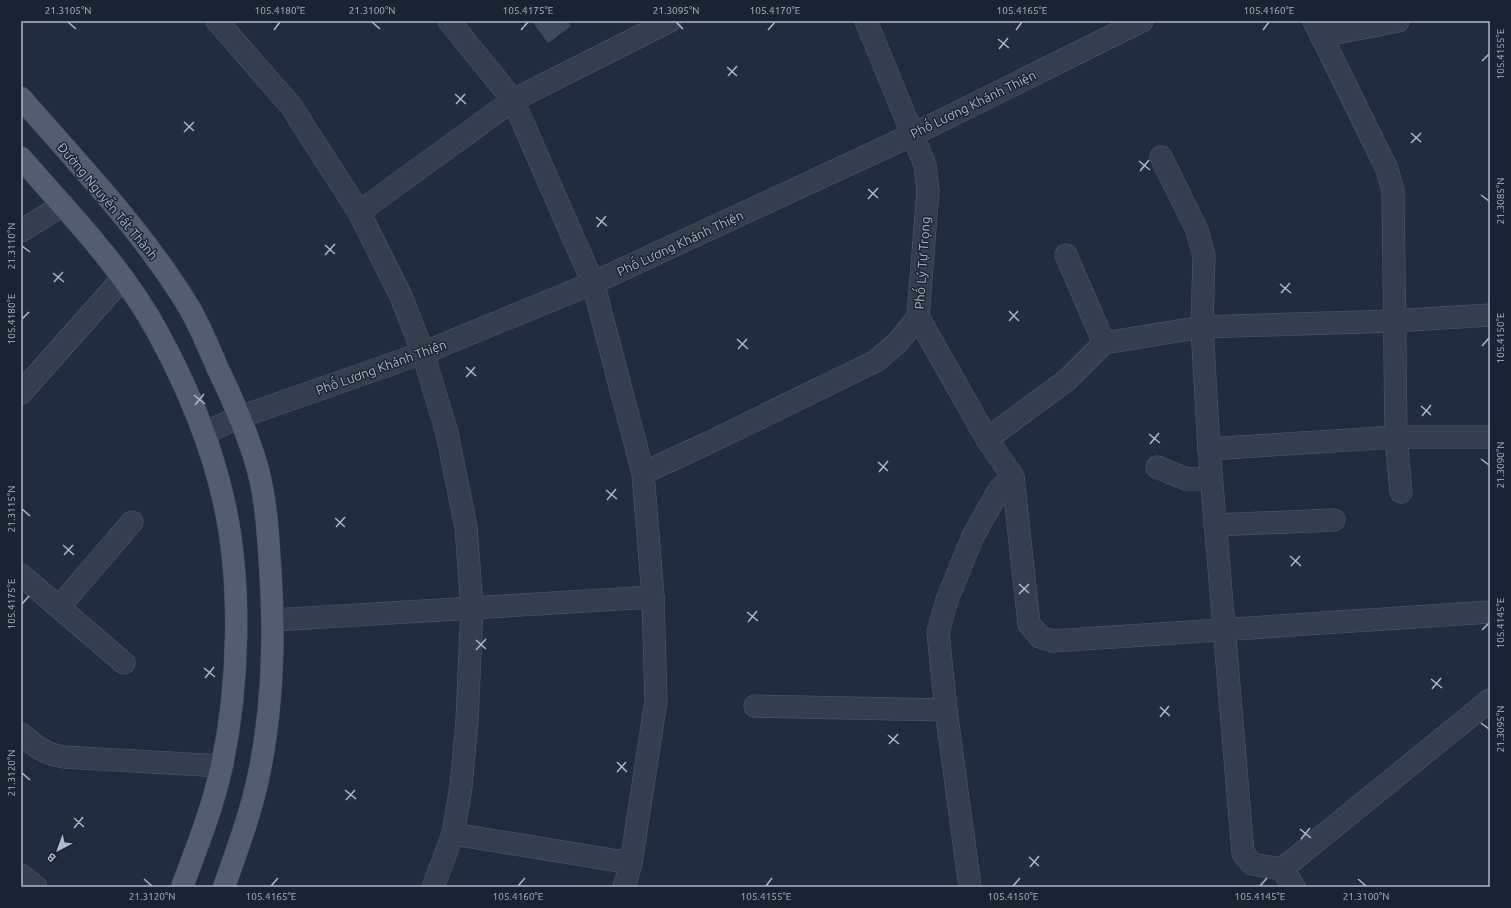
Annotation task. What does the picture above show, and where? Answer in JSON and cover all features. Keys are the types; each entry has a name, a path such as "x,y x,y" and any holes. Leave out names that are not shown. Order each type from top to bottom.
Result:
{"main road":[{"name":"Đường Nguyễn Tất Thành","path":"21,98 128,221 191,310 240,417 257,467 264,502 269,543 274,620 266,726 258,775 242,837 224,887"},
{"path":"21,158 96,243 157,330 204,433 224,503 231,542 237,618 235,670 222,766 205,824 182,887"}],"street":[{"path":"217,21 291,106 359,212 401,296 423,353 447,433 466,527 472,607 468,720 461,787 453,834 432,887"},
{"path":"449,21 513,100 593,283 643,473 653,596 656,700 631,863 624,887"},
{"path":"359,212 513,100 670,21"},
{"name":"Phố Lý Tự Trọng","path":"643,473 876,361 898,342 918,317 928,190 925,165 866,21"},
{"name":"Phố Lương Khánh Thiện","path":"204,433 240,417 423,353 593,283 912,135 1142,21"},
{"path":"1398,21 1318,29 1387,169 1393,191 1396,437 1401,492"},
{"path":"1161,157 1197,230 1204,256 1202,327 1209,449 1243,853 1252,864 1282,869 1294,887"},
{"path":"21,231 63,205"},
{"path":"1066,255 1104,343"},
{"path":"21,393 122,279"},
{"path":"987,439 1067,380 1104,343 1202,327 1394,321 1490,315"},
{"path":"918,317 987,439 1013,477 1029,624 1040,637 1053,641 1490,612"},
{"path":"1209,449 1396,437 1490,437"},
{"path":"1157,467 1186,479 1211,479"},
{"path":"970,887 946,710 938,632 947,600 973,536 999,490 1013,477"},
{"path":"1215,525 1334,520"},
{"path":"59,607 132,522"},
{"path":"21,575 124,663"},
{"path":"274,620 653,596"},
{"path":"1282,869 1490,700"},
{"path":"755,706 946,710"},
{"path":"21,734 34,746 48,754 64,757 222,766"},
{"path":"453,834 631,863"},
{"path":"21,875 36,887"}],"building":[{"path":"531,21 568,21 572,26 548,44"}]}
